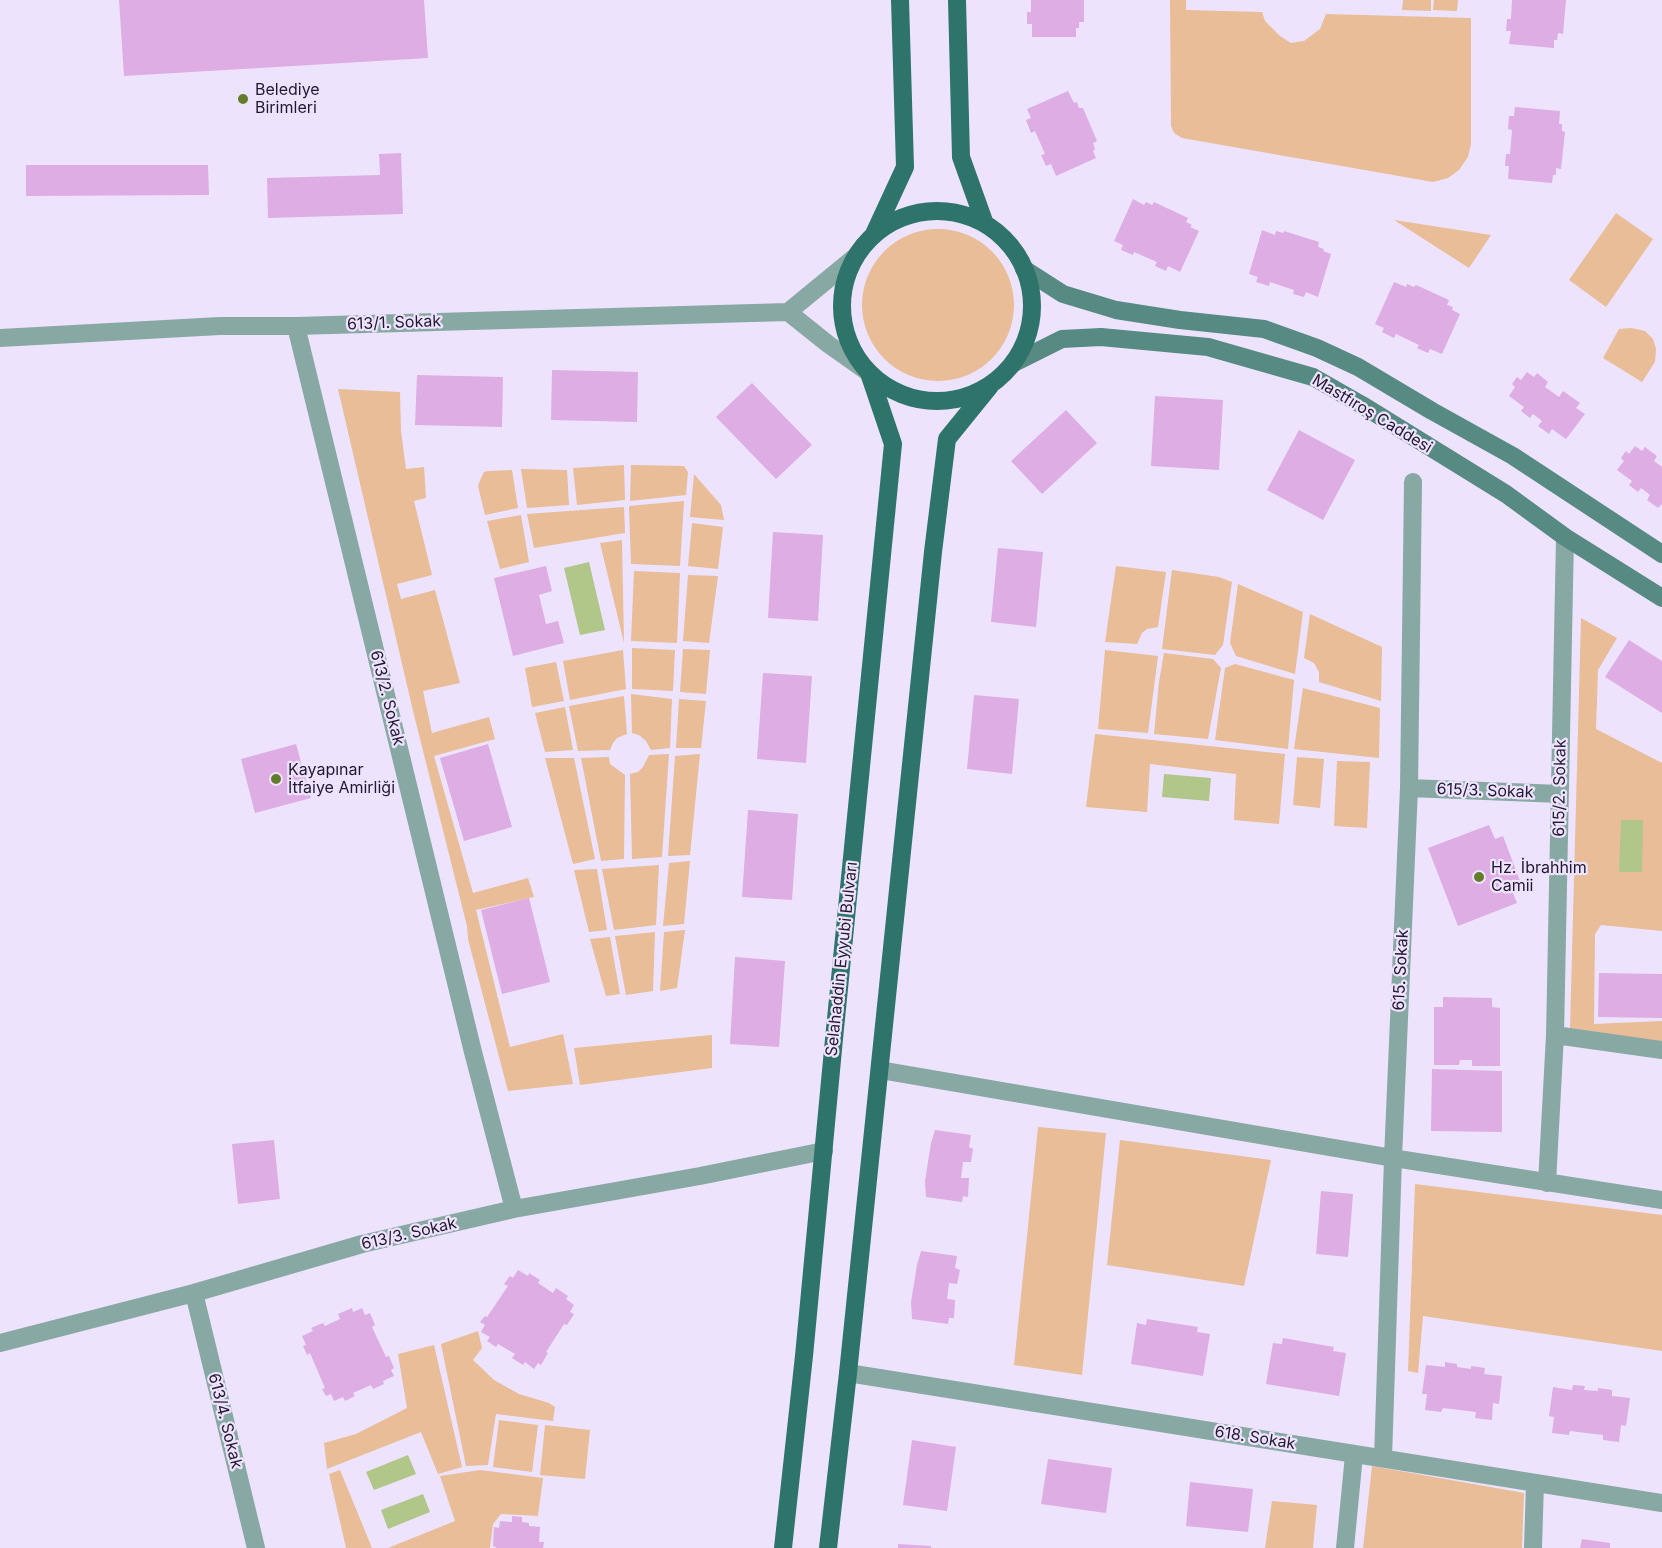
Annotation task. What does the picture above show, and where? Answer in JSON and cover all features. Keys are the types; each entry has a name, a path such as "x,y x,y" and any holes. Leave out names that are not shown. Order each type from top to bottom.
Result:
{"main road":[{"path":"900,0 905,167 874,234 855,257 844,284 842,314 850,346 868,373 895,393 927,402 960,399 990,386"},
{"path":"957,0 961,158 985,224"},
{"path":"828,1548 947,439 990,386 1014,363 1028,334 1032,301 1024,269 1008,243 985,224 958,213 928,211 899,218 874,234"},
{"name":"Mastfıroş Caddesi","path":"1024,269 1064,294 1116,310 1264,329 1317,348 1358,367 1513,456 1662,555"},
{"name":"Mastfıroş Caddesi","path":"1014,363 1062,339 1101,337 1208,347 1313,376 1506,494 1565,537 1662,598"},
{"name":"Selahaddin Eyyubi Bulvarı","path":"783,1548 893,444 868,373"}],"street":[{"path":"855,257 788,312 868,373"},
{"name":"613/1. Sokak","path":"0,338 220,326 296,326 788,312"},
{"name":"613/2. Sokak","path":"296,326 473,1052 514,1209"},
{"name":"615. Sokak","path":"1383,1458 1409,788 1413,482"},
{"name":"615/2. Sokak","path":"1547,1183 1555,1035 1565,537"},
{"name":"615/3. Sokak","path":"1409,788 1560,794"},
{"path":"1555,1035 1662,1050"},
{"path":"880,1070 1393,1158 1662,1200"},
{"name":"613/3. Sokak","path":"0,1343 194,1293 362,1244 514,1209 824,1151"},
{"name":"613/4. Sokak","path":"194,1293 256,1548"},
{"name":"618. Sokak","path":"848,1373 1662,1503"},
{"path":"1345,1548 1354,1455"},
{"path":"1533,1548 1535,1483"}],"shaded area":[{"path":"1170,0 1186,0 1186,10 1262,12 1265,21 1291,43 1304,41 1320,29 1326,14 1471,18 1471,144 1468,157 1459,170 1448,178 1433,182 1182,138 1174,133 1171,126"},
{"path":"1403,0 1431,0 1431,11 1402,10"},
{"path":"1434,0 1458,0 1457,11 1433,10"},
{"path":"1616,213 1653,239 1606,307 1569,280"},
{"path":"1394,220 1491,235 1469,268"},
{"path":"938,229 953,230 967,235 992,251 1008,276 1013,290 1013,320 1008,334 992,359 967,375 953,380 938,381 923,380 909,375 884,359 868,334 863,320 862,305 863,290 868,276 884,251 909,235 923,230"},
{"path":"1631,328 1645,331 1653,339 1656,349 1655,362 1642,382 1603,358 1619,329"},
{"path":"338,389 400,392 401,431 406,469 424,467 426,498 414,501 432,575 397,584 401,599 435,590 460,683 423,691 432,733 489,717 495,739 434,756 473,893 528,878 534,897 476,910 510,1047 563,1034 573,1084 508,1091 468,939 467,926 413,711"},
{"path":"624,465 625,500 577,505 573,468"},
{"path":"631,465 684,466 688,472 686,495 630,501"},
{"path":"521,469 567,470 569,505 527,508"},
{"path":"512,470 518,508 485,515 478,486 484,472"},
{"path":"694,474 721,505 724,520 690,517"},
{"path":"684,501 680,566 631,564 629,506"},
{"path":"624,507 625,533 534,548 527,514"},
{"path":"521,515 529,562 500,569 487,521"},
{"path":"692,523 723,527 718,569 688,566"},
{"path":"622,540 624,643 600,543"},
{"path":"589,562 605,630 580,635 564,568"},
{"path":"1116,566 1166,572 1158,627 1147,629 1142,633 1137,644 1105,642"},
{"path":"1172,570 1219,577 1232,582 1223,645 1215,655 1162,649"},
{"path":"634,571 680,573 677,643 631,641"},
{"path":"688,575 718,576 709,643 683,641"},
{"path":"1238,584 1303,612 1295,674 1236,656 1230,643"},
{"path":"1310,614 1382,647 1381,701 1319,682 1319,672 1314,663 1304,658"},
{"path":"1581,618 1617,638 1598,670 1596,729 1662,763 1662,931 1601,925 1595,934 1594,1024 1662,1021 1662,1042 1570,1028"},
{"path":"632,648 675,650 673,691 632,689"},
{"path":"683,649 710,650 706,694 680,692"},
{"path":"623,650 626,689 570,700 563,661"},
{"path":"1105,650 1158,656 1148,733 1098,729"},
{"path":"1164,653 1213,659 1221,668 1208,739 1154,734"},
{"path":"556,662 564,701 532,707 525,668"},
{"path":"1235,664 1294,680 1288,749 1215,740 1225,668"},
{"path":"1303,688 1380,708 1379,758 1294,749"},
{"path":"631,694 672,699 670,748 651,750 646,741 632,733"},
{"path":"624,696 627,734 617,738 610,750 578,751 569,706"},
{"path":"679,699 706,701 701,748 676,748"},
{"path":"565,707 573,750 545,752 535,713"},
{"path":"1095,734 1285,754 1279,824 1234,820 1236,774 1150,764 1147,812 1086,807"},
{"path":"669,754 662,857 632,859 630,774 638,772 643,767 649,755"},
{"path":"700,754 690,855 668,856 675,756"},
{"path":"609,757 610,764 625,775 624,859 601,861 581,758"},
{"path":"1297,757 1324,759 1320,808 1293,805"},
{"path":"545,758 574,758 595,859 573,864"},
{"path":"1337,761 1370,762 1367,828 1334,826"},
{"path":"1164,774 1211,778 1209,801 1162,797"},
{"path":"1621,820 1643,820 1642,872 1619,872"},
{"path":"690,861 684,924 663,926 669,863"},
{"path":"659,865 656,925 614,930 602,869"},
{"path":"597,869 607,930 589,932 574,870"},
{"path":"685,930 677,988 660,991 664,932"},
{"path":"655,932 653,991 626,995 615,936"},
{"path":"610,937 620,994 606,996 590,939"},
{"path":"712,1035 712,1068 580,1085 574,1048"},
{"path":"1038,1127 1106,1133 1082,1375 1014,1365"},
{"path":"1120,1140 1271,1160 1244,1286 1107,1265"},
{"path":"1415,1184 1662,1215 1662,1351 1423,1316 1418,1373 1408,1371"},
{"path":"478,1331 482,1348 473,1360 494,1380 519,1394 555,1407 553,1421 496,1414 488,1465 466,1466 441,1344"},
{"path":"434,1345 462,1467 438,1474 421,1432 327,1469 324,1443 356,1434 407,1408 398,1354"},
{"path":"499,1420 538,1425 532,1472 493,1467"},
{"path":"545,1425 590,1430 585,1479 540,1475"},
{"path":"408,1455 416,1474 374,1490 366,1472"},
{"path":"1372,1466 1524,1493 1522,1548 1363,1548"},
{"path":"340,1470 372,1548 346,1548 329,1474"},
{"path":"480,1470 543,1478 538,1516 501,1514 493,1524 490,1548 388,1548 455,1521 440,1476"},
{"path":"423,1494 430,1512 388,1529 381,1510"},
{"path":"1272,1501 1317,1505 1313,1548 1265,1548"}],"building":[{"path":"119,0 424,0 428,58 124,76"},
{"path":"1031,0 1084,0 1084,22 1079,22 1076,37 1032,37 1032,24 1027,24 1027,12 1031,12"},
{"path":"1512,0 1566,0 1563,34 1558,33 1557,40 1554,40 1554,48 1509,44 1511,31 1506,31 1507,19 1511,19"},
{"path":"1068,91 1074,103 1077,102 1079,108 1083,108 1097,141 1093,143 1096,158 1056,176 1051,164 1046,166 1041,155 1045,154 1035,131 1031,133 1026,120 1031,118 1027,109"},
{"path":"1515,107 1560,111 1559,124 1562,124 1562,131 1565,132 1561,169 1556,168 1556,175 1553,175 1552,183 1508,179 1509,166 1505,166 1506,154 1510,154 1512,130 1508,129 1509,116 1514,116"},
{"path":"401,153 403,214 268,218 267,178 380,175 379,154"},
{"path":"26,165 208,165 209,195 26,196"},
{"path":"1133,199 1144,205 1146,202 1152,205 1154,202 1188,218 1186,222 1192,225 1190,227 1199,231 1180,272 1168,266 1166,271 1155,266 1157,262 1134,252 1133,255 1121,250 1123,245 1114,241"},
{"path":"1262,230 1275,235 1276,231 1283,233 1284,231 1319,242 1318,247 1331,254 1318,297 1306,292 1304,297 1293,294 1294,290 1270,282 1269,286 1256,282 1258,277 1249,274"},
{"path":"1394,282 1406,287 1407,284 1414,287 1416,285 1449,300 1447,305 1460,314 1442,354 1430,349 1428,353 1417,348 1419,345 1396,334 1394,338 1382,332 1384,328 1375,324"},
{"path":"552,370 638,372 637,422 551,420"},
{"path":"1527,372 1534,377 1537,373 1548,382 1545,387 1559,397 1563,391 1580,403 1576,408 1585,414 1566,439 1552,429 1549,434 1538,426 1542,421 1533,414 1530,418 1521,411 1524,407 1509,396 1515,387 1512,384 1517,377 1521,380"},
{"path":"417,375 503,377 502,427 415,425"},
{"path":"752,383 812,445 776,479 716,417"},
{"path":"1155,396 1223,400 1219,470 1151,466"},
{"path":"1066,410 1097,443 1042,494 1011,461"},
{"path":"1299,430 1355,460 1323,520 1267,490"},
{"path":"1635,446 1642,451 1645,447 1657,456 1654,461 1662,467 1662,504 1658,508 1647,500 1650,495 1641,488 1638,492 1629,485 1632,481 1617,470 1624,461 1621,458 1626,451 1629,454"},
{"path":"773,532 823,535 818,621 768,618"},
{"path":"998,548 1043,552 1036,627 991,622"},
{"path":"546,566 552,591 539,595 546,624 558,621 564,643 513,656 494,578"},
{"path":"1629,640 1662,661 1662,713 1605,677"},
{"path":"763,673 812,676 806,763 757,759"},
{"path":"974,695 1019,699 1012,774 967,769"},
{"name":"Kayapınar İtfaiye Amirliği","path":"296,744 311,798 255,813 241,759"},
{"path":"488,744 512,827 464,841 440,758"},
{"path":"748,810 798,814 792,900 742,897"},
{"name":"Hz. İbrahhim Camii","path":"1489,825 1495,839 1503,836 1523,889 1513,893 1517,903 1458,926 1428,848"},
{"path":"529,898 550,982 502,994 481,910"},
{"path":"735,957 785,961 779,1047 730,1044"},
{"path":"1599,973 1662,974 1662,1018 1598,1017"},
{"path":"1443,997 1492,998 1492,1007 1500,1008 1500,1066 1472,1066 1472,1060 1460,1060 1459,1065 1434,1065 1434,1007 1443,1007"},
{"path":"1432,1069 1502,1071 1502,1132 1431,1131"},
{"path":"935,1130 971,1135 969,1147 973,1149 971,1162 963,1162 961,1178 969,1178 968,1197 963,1196 962,1202 926,1197 925,1181"},
{"path":"274,1140 280,1199 238,1204 232,1144"},
{"path":"1321,1191 1353,1194 1348,1257 1316,1254"},
{"path":"921,1251 957,1256 955,1268 960,1270 957,1284 949,1283 947,1299 955,1300 954,1318 949,1318 948,1324 912,1319 911,1302"},
{"path":"518,1270 528,1276 529,1273 540,1280 538,1283 553,1293 556,1288 568,1296 566,1299 574,1305 570,1312 574,1314 567,1325 564,1324 546,1352 548,1353 541,1365 538,1363 534,1369 525,1362 523,1365 512,1358 515,1354 498,1344 496,1347 487,1341 490,1337 481,1332 485,1325 480,1322 485,1316 487,1317 508,1286 504,1284 510,1276 513,1278"},
{"path":"352,1308 353,1312 362,1308 365,1315 370,1313 375,1325 372,1327 386,1357 389,1356 394,1368 391,1370 394,1376 373,1389 371,1385 353,1393 355,1396 345,1401 343,1397 334,1401 331,1394 326,1396 322,1389 325,1388 310,1353 307,1355 303,1346 306,1345 302,1336 313,1331 311,1328 323,1323 325,1326 340,1319 338,1314"},
{"path":"1147,1319 1198,1327 1197,1332 1210,1334 1203,1376 1131,1364 1137,1323 1146,1325"},
{"path":"1283,1338 1334,1347 1333,1351 1346,1353 1339,1396 1266,1384 1273,1343 1282,1344"},
{"path":"1445,1362 1457,1364 1457,1367 1485,1368 1484,1374 1502,1376 1499,1404 1493,1403 1492,1420 1475,1418 1476,1412 1443,1408 1441,1412 1425,1410 1427,1394 1422,1394 1426,1365 1445,1367"},
{"path":"1573,1385 1585,1386 1584,1390 1598,1391 1598,1388 1612,1390 1612,1396 1630,1398 1626,1426 1621,1425 1619,1442 1603,1440 1603,1435 1570,1431 1569,1435 1552,1433 1554,1417 1549,1416 1553,1387 1572,1390"},
{"path":"912,1440 956,1447 947,1511 903,1505"},
{"path":"1048,1459 1112,1468 1106,1513 1041,1504"},
{"path":"1190,1482 1253,1489 1248,1532 1186,1526"},
{"path":"512,1516 522,1517 522,1522 529,1523 529,1526 540,1527 539,1542 544,1542 543,1548 496,1548 493,1546 494,1527 499,1528 500,1521 512,1522"},
{"path":"1582,1539 1610,1543 1610,1548 1580,1548"},
{"path":"898,1544 931,1546 931,1548 898,1548"}],"place":[{"name":"Belediye Birimleri","path":"243,99"},
{"name":"Kayapınar İtfaiye Amirliği","path":"276,779"},
{"name":"Hz. İbrahhim Camii","path":"1479,877"}]}
